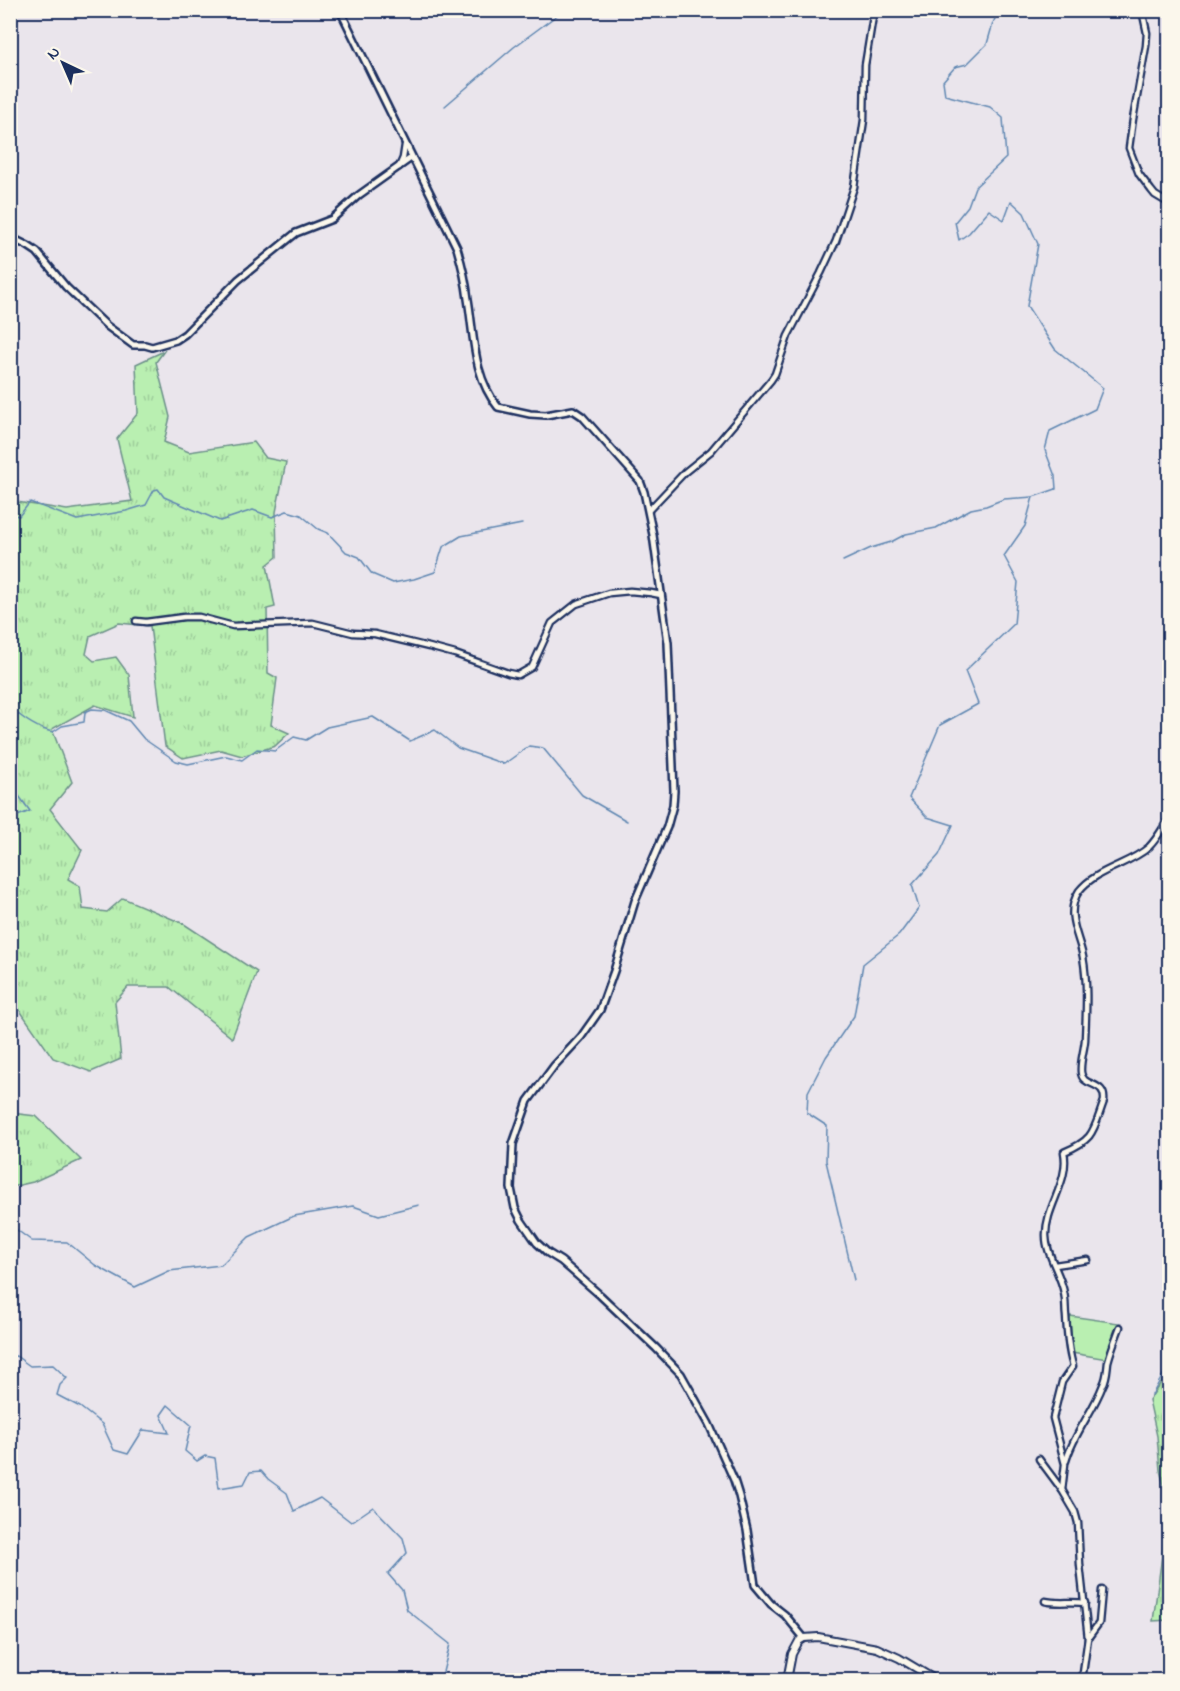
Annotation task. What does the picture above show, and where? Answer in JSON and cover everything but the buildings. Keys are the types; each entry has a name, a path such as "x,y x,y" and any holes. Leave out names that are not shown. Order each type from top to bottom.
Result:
{"main road":[{"path":"787,1680 792,1654 799,1641 804,1638 818,1637 878,1648 936,1680"}],"street":[{"path":"340,10 457,248 465,277 477,362 488,393 498,407 530,414 546,415 573,410 582,416 634,473 644,492 649,510 669,664 673,805 667,827 635,901 600,1010 581,1037 554,1066 528,1101 513,1144 510,1188 520,1220 537,1243 600,1295 681,1374 710,1424 734,1480 747,1530 755,1585 759,1592 785,1615 804,1638"},
{"path":"649,510 685,472 711,451 771,380 788,336 821,273 854,187 864,120 865,65 874,10"},
{"path":"1142,10 1147,33 1146,46 1129,147 1139,174 1150,190 1170,204"},
{"path":"399,167 405,145"},
{"path":"10,237 37,252 66,287 107,326 133,345 152,347 176,340 198,321 233,284 296,233 332,219 359,195 411,158"},
{"path":"136,621 199,617 233,626 314,623 353,633 375,634 429,647 518,675 532,667 552,623 576,604 609,593 630,591 661,595"},
{"path":"1065,1464 1053,1418 1062,1382 1073,1366 1068,1352 1065,1294 1046,1237 1048,1217 1059,1192 1066,1164 1064,1152 1091,1135 1105,1096 1101,1089 1084,1079 1081,1073 1085,1037 1085,970 1072,916 1079,892 1087,883 1148,848 1170,817"},
{"path":"1055,1265 1088,1260"},
{"path":"1062,1490 1065,1464 1070,1447 1103,1386 1120,1327"},
{"path":"1039,1459 1062,1490 1075,1512 1078,1523 1088,1638 1082,1680"},
{"path":"1088,1638 1099,1623 1102,1590"},
{"path":"1045,1601 1085,1603"}],"green space":[{"path":"164,351 156,362 170,417 164,442 189,452 254,442 266,458 286,462 276,512 277,557 267,565 275,607 267,609 268,673 277,678 271,725 289,733 275,746 242,756 221,750 183,758 165,746 150,626 119,623 90,636 86,654 94,661 116,657 129,675 133,717 95,705 52,729 72,782 50,809 82,850 68,879 80,886 83,909 107,912 123,898 184,924 257,972 232,1038 169,987 128,987 115,1002 121,1059 91,1072 53,1058 11,999 10,501 67,510 132,501 117,439 138,413 136,364"},
{"path":"11,1113 36,1116 81,1160 33,1182 11,1187"},
{"path":"1070,1316 1119,1323 1107,1359 1072,1353"},
{"path":"1169,1371 1169,1505 1160,1470 1157,1436 1149,1400"},
{"path":"1169,1505 1169,1620 1153,1621"}],"waterway":[{"path":"445,106 514,47 564,10"},
{"path":"854,1280 826,1161 827,1126 807,1113 808,1092 826,1057 854,1016 863,964 899,935 919,908 912,885 939,855 953,825 927,817 909,798 940,725 978,704 965,671 1014,624 1018,582 1004,556 1025,526 1033,497 1056,489 1055,476 1045,450 1050,431 1095,409 1103,388 1055,349 1027,306 1038,244 1024,213 1011,201 1004,220 989,210 969,233 959,240 955,222 968,206 975,187 1006,158 1003,118 990,107 945,95 943,81 955,67 967,64 987,44 999,10"},
{"path":"10,514 19,516 30,502 77,520 146,505 154,490 158,489 164,497 220,521 253,510 272,517 287,511 301,515 318,529 328,533 346,552 359,557 372,574 393,583 435,572 443,547 461,536 522,524"},
{"path":"843,561 906,534 936,528 971,509 1004,499 1033,497"},
{"path":"10,707 30,723 53,732 62,726 84,722 85,712 92,709 105,710 129,721 144,739 176,761 188,764 226,756 242,760 257,749 275,751 294,737 306,740 327,727 373,717 410,741 435,730 458,748 504,764 529,746 543,748 582,795 627,821"},
{"path":"10,793 19,796 30,811 10,819"},
{"path":"10,1225 32,1241 67,1242 95,1265 135,1287 169,1271 221,1265 249,1237 294,1216 353,1206 379,1215 419,1205"},
{"path":"10,1357 16,1356 30,1366 53,1365 67,1378 60,1385 57,1395 80,1407 102,1424 114,1450 128,1454 143,1430 169,1433 161,1415 168,1405 191,1425 185,1451 197,1461 205,1456 215,1458 219,1488 244,1484 250,1472 261,1471 287,1493 294,1511 320,1498 351,1522 373,1507 403,1538 407,1553 388,1574 402,1590 407,1610 450,1644 441,1680"},
{"path":"1152,1395 1170,1362"}]}
